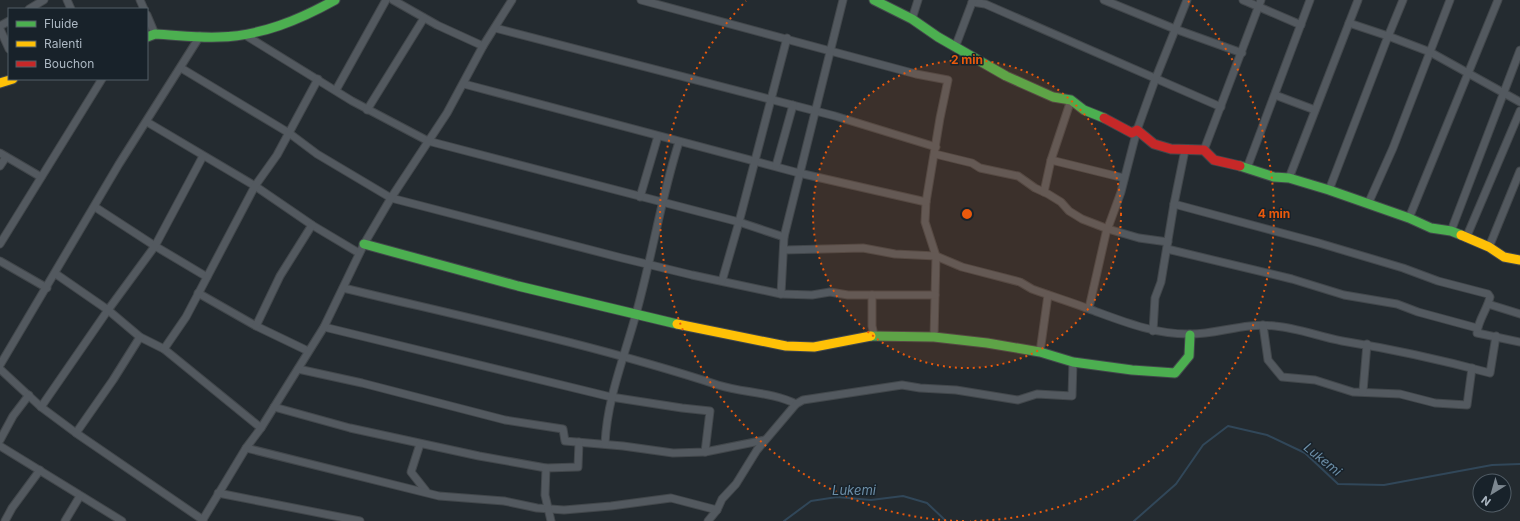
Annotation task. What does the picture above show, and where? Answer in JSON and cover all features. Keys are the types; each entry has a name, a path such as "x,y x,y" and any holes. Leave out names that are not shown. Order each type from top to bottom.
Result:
{"street":[{"path":"31,8 44,0"},
{"path":"148,21 151,35 228,37 245,35 292,21 335,0"},
{"path":"336,90 386,0"},
{"path":"393,0 437,25 483,46"},
{"path":"0,369 41,407 202,520 246,448 261,428 324,327 364,244 391,198 464,84 483,46 512,0"},
{"path":"641,0 677,11 787,38 909,72 948,80 926,202 925,222 936,256 934,337"},
{"path":"780,294 784,237 814,112 832,50 843,0"},
{"path":"874,0 912,19 1006,76 1053,97 1071,100 1084,110 1116,123 1132,133 1137,130"},
{"path":"912,19 918,0"},
{"path":"1104,0 1175,29 1242,53"},
{"path":"1089,308 1108,229 1121,192 1137,130 1187,0"},
{"path":"1243,0 1258,8 1301,25"},
{"path":"1204,150 1261,0"},
{"path":"1247,168 1310,0"},
{"path":"1290,178 1358,0"},
{"path":"1329,190 1403,0"},
{"path":"1368,204 1450,0"},
{"path":"1409,218 1498,0"},
{"path":"956,46 973,1 985,4 1155,80 1221,107"},
{"path":"367,110 424,18"},
{"path":"1349,24 1388,36 1430,52 1520,102"},
{"path":"495,28 793,106 936,151 972,163 980,168 1018,176 1035,188 1044,192 1082,219 1108,229 1292,279 1344,295 1397,304 1418,312 1477,328"},
{"path":"0,29 8,47"},
{"path":"245,35 367,110 428,141 739,222 784,237"},
{"path":"0,365 96,207 120,164 200,36"},
{"path":"722,281 787,38"},
{"path":"1451,231 1520,50"},
{"path":"181,68 289,133 317,154 391,198 648,264 780,294 812,295 830,292 872,295 935,295"},
{"path":"164,349 186,317 255,186 277,155 318,79"},
{"path":"0,244 101,80"},
{"path":"464,84 799,173 926,202"},
{"path":"1275,95 1315,110"},
{"path":"1044,192 1051,160 1071,100"},
{"path":"776,166 793,106"},
{"path":"1466,238 1520,112"},
{"path":"147,122 255,186 359,253"},
{"path":"1137,130 1154,144 1171,149 1204,150 1214,160 1247,168 1274,177 1290,178 1329,190 1409,218 1432,228 1451,231 1489,247 1504,257 1520,260"},
{"path":"640,197 658,136"},
{"path":"605,444 606,420 611,397 636,314 668,175 679,142"},
{"path":"1153,331 1156,298 1162,282 1174,204 1185,150"},
{"path":"0,166 3,155 41,177"},
{"path":"41,407 57,386 108,310 155,246 203,156"},
{"path":"1051,160 1124,178"},
{"path":"1489,247 1518,180 1520,171"},
{"path":"1174,204 1319,243 1403,268 1438,281 1488,294 1490,298 1477,328 1477,334 1496,336 1520,342"},
{"path":"96,207 155,246 207,277"},
{"path":"256,326 280,276 312,224"},
{"path":"364,244 518,286 727,336 786,346 814,347 874,335 934,337 988,343 1040,352 1074,362 1132,370 1175,373 1186,363 1191,353 1190,335"},
{"path":"784,250 863,248 895,254 936,256 962,267 1020,282 1048,295 1089,308 1121,322 1167,334 1190,335 1263,325 1277,326 1341,341 1367,344 1490,373 1496,336"},
{"path":"0,261 47,288"},
{"path":"56,274 108,310 140,337 164,349 261,428"},
{"path":"343,288 673,370 745,392 768,395 774,398 783,398 796,404"},
{"path":"198,293 256,326 308,351"},
{"path":"872,295 872,326 874,335"},
{"path":"1040,352 1048,295"},
{"path":"1488,304 1520,314"},
{"path":"1263,325 1268,360 1282,377 1315,380 1353,392 1400,394 1435,403 1467,405 1472,368"},
{"path":"324,327 611,397 710,411 706,452"},
{"path":"76,433 109,386 140,337"},
{"path":"1363,392 1367,344"},
{"path":"708,521 717,510 722,499 736,484 765,440 796,404 803,400 902,385 920,388 956,390 1018,400 1037,394 1072,396 1074,362"},
{"path":"298,368 505,420 563,429 565,441 605,444 673,453 706,452 765,440"},
{"path":"0,440 13,416 29,395"},
{"path":"274,407 350,428 420,444 546,468 578,467 579,442"},
{"path":"420,444 411,472 419,485 427,492"},
{"path":"0,446 122,521"},
{"path":"246,448 440,496 504,501 548,509 564,510 611,506 671,498 717,510"},
{"path":"546,468 545,495 551,521"},
{"path":"4,521 40,470"},
{"path":"218,493 360,521"},
{"path":"66,521 80,496"}],"waterway":[{"name":"Lukemi","path":"1134,521 1176,484 1203,445 1228,426 1267,435 1305,453 1338,484 1384,485 1492,465 1520,464"},
{"name":"Lukemi","path":"784,521 811,501 837,497 871,500 903,496 927,503 946,521"}],"traffic: fast":[{"path":"148,37 155,34 195,37 250,34 279,26 308,14 335,0"},
{"path":"874,0 912,19 938,37 1006,76 1053,97 1071,100 1084,110 1104,118"},
{"path":"1240,166 1274,177 1289,178 1329,190 1409,218 1431,228 1451,231 1461,235"},
{"path":"364,244 518,286 677,324"},
{"path":"871,336 934,337 987,343 1040,352 1073,362 1132,370 1175,373 1189,356 1190,335"}],"traffic: slow":[{"path":"0,83 10,80"},
{"path":"1461,235 1489,247 1504,257 1520,260"},
{"path":"677,324 786,346 814,347 871,336"}],"traffic: jam":[{"path":"1104,118 1132,133 1137,130 1154,144 1171,149 1204,150 1214,160 1240,166"}]}
